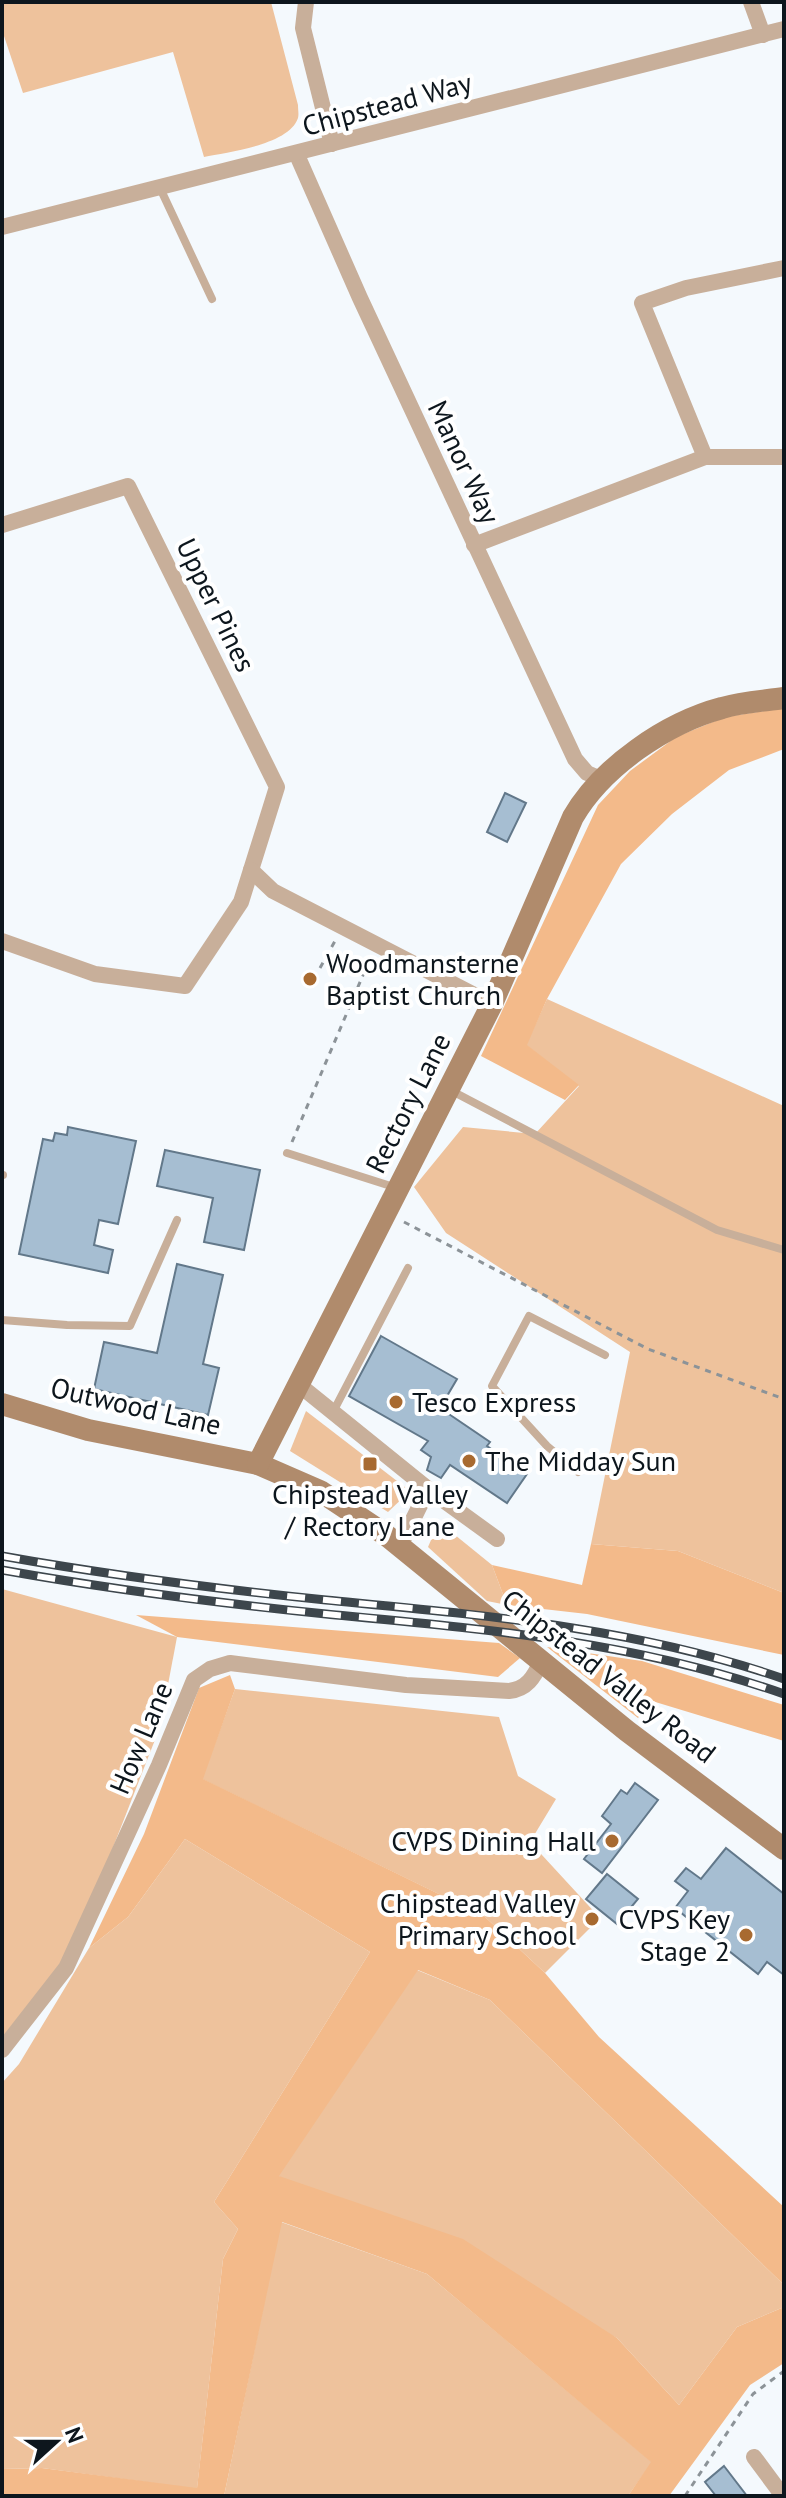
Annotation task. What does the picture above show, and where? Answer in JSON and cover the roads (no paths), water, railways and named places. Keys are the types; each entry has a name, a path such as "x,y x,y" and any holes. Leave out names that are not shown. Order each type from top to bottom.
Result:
{"main road":[{"name":"Rectory Lane","path":"258,1464 492,1004 573,817 586,795 601,779 638,751 700,715 739,703 784,698"},
{"name":"Outwood Lane","path":"2,1404 88,1430 258,1464"},
{"name":"Chipstead Valley Road","path":"258,1464 320,1491 354,1511 627,1731 784,1849"}],"street":[{"path":"306,2 303,28 332,144"},
{"path":"751,2 763,35"},
{"name":"Chipstead Way","path":"2,227 297,155 784,29"},
{"name":"Manor Way","path":"297,155 575,759 587,773 601,779"},
{"path":"705,457 642,303 686,288 784,268"},
{"path":"474,545 705,457 784,457"},
{"name":"Upper Pines","path":"2,525 128,486 277,787 251,870"},
{"path":"2,941 95,974 185,986 241,902 251,870 273,891 492,1004"},
{"path":"241,902 273,891"},
{"path":"298,1384 428,1489 497,1539"},
{"path":"400,1546 428,1489"},
{"name":"How Lane","path":"2,2050 66,1968 159,1765 194,1680 210,1669 230,1663 406,1685 509,1691 519,1690 527,1684 541,1662"},
{"path":"754,2457 783,2496"}],"lane":[{"path":"160,188 212,299"},
{"path":"449,1089 717,1230 784,1250"},
{"path":"287,1153 398,1188"},
{"path":"2,1320 130,1326 177,1220"},
{"path":"333,1412 408,1268"},
{"path":"578,1472 547,1446 492,1386 529,1316 605,1355"}],"railway":[{"path":"2,1556 204,1586 557,1626 671,1647 784,1679"},
{"path":"2,1570 204,1600 558,1640 671,1661 784,1694"}],"place":[{"name":"Woodmansterne Baptist Church","path":"310,979"},
{"name":"Tesco Express","path":"396,1402"},
{"name":"The Midday Sun","path":"469,1461"},
{"name":"Chipstead Valley / Rectory Lane","path":"370,1464"},
{"name":"CVPS Dining Hall","path":"612,1841"},
{"name":"Chipstead Valley Primary School","path":"592,1919"},
{"name":"CVPS Key Stage 2","path":"746,1935"}]}
